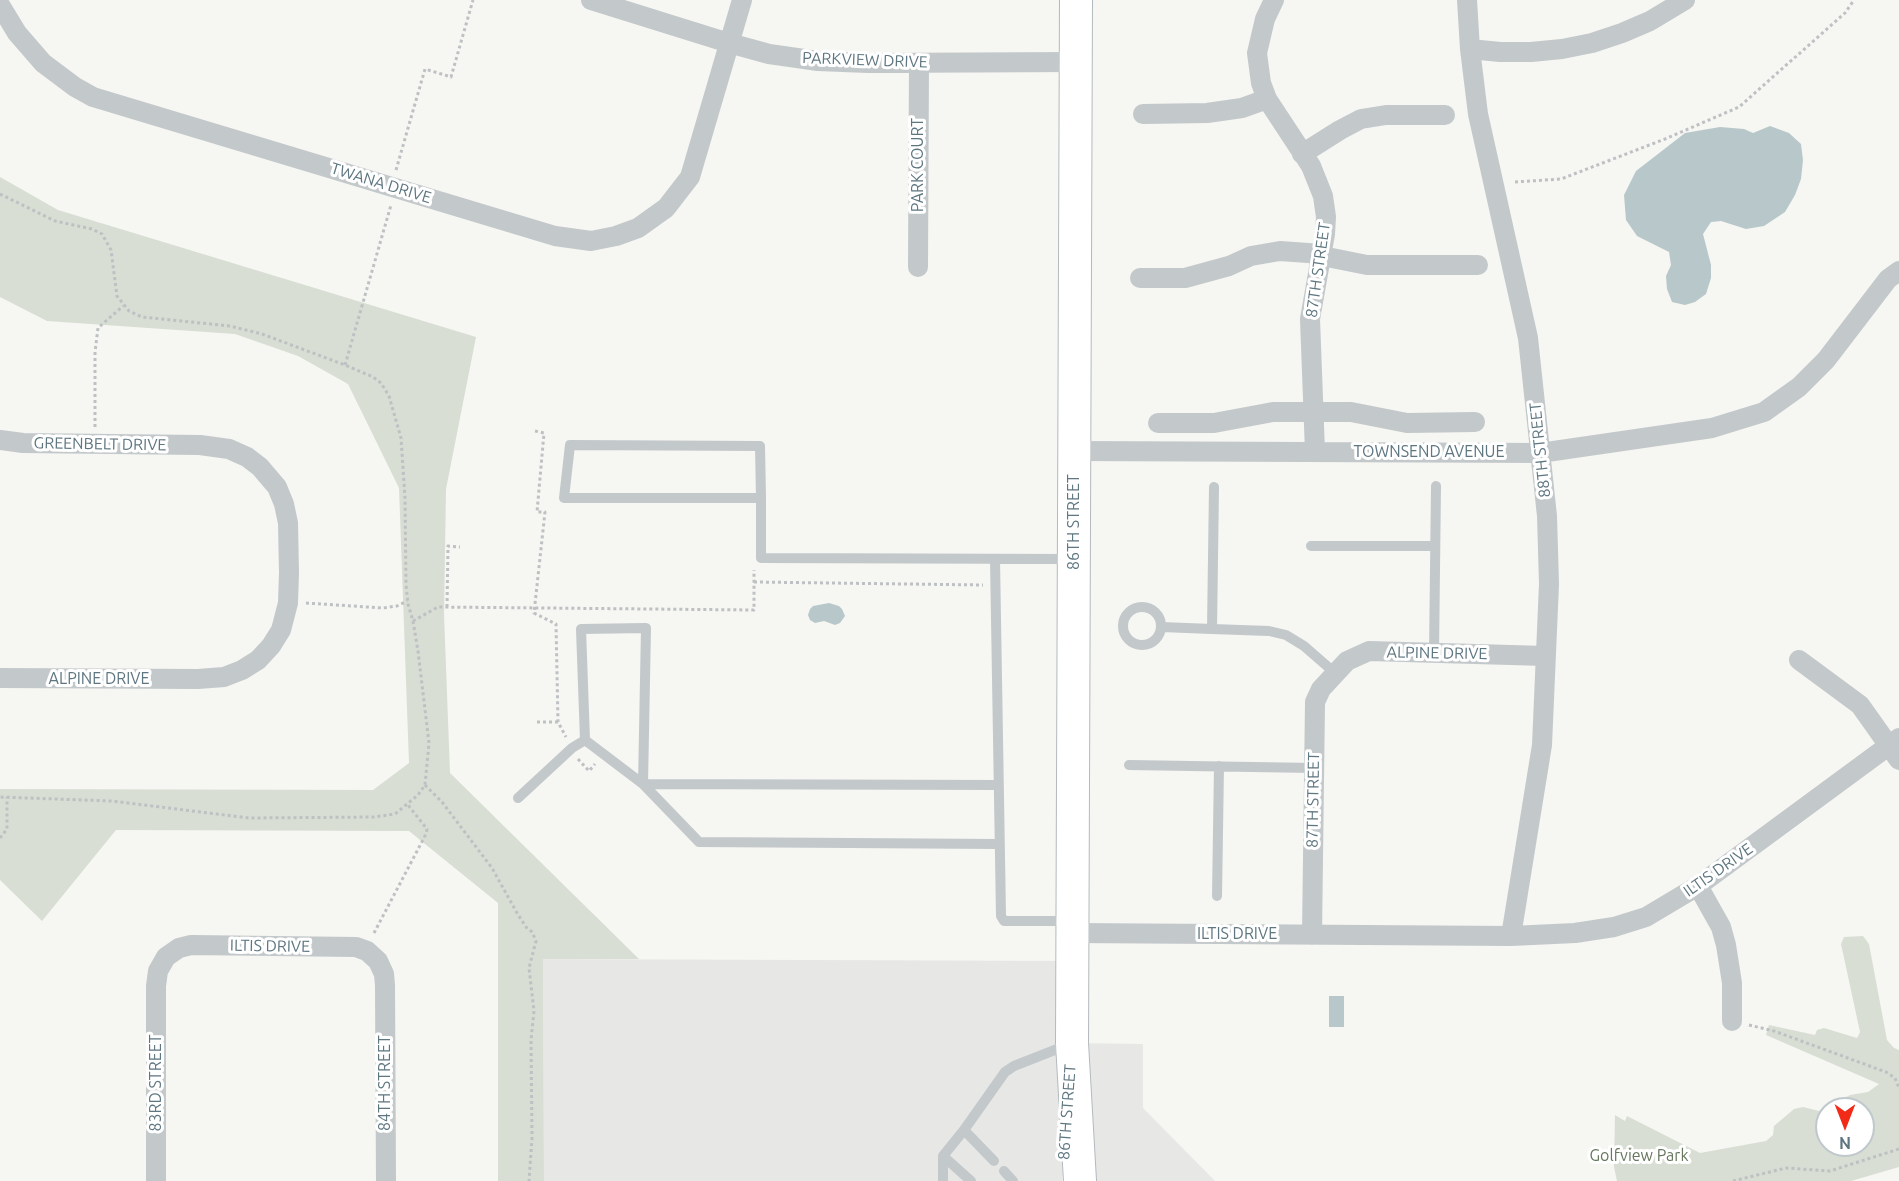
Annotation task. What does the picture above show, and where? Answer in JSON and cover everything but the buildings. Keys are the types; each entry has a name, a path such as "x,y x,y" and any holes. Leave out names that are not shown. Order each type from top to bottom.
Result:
{"main road":[{"name":"86TH STREET","path":"1076,0 1072,1043 1080,1181"},
{"name":"86TH STREET","path":"1062,1181 1072,1043"}],"street":[{"name":"PARKVIEW DRIVE","path":"591,0 769,54 818,61 868,63 1076,62"},
{"name":"TWANA DRIVE","path":"0,5 17,33 43,63 75,87 93,97 555,236 591,240 616,236 638,228 666,208 690,177 742,0"},
{"name":"88TH STREET","path":"1467,0 1478,114 1528,338 1547,512 1549,584 1542,745 1510,936"},
{"path":"1470,49 1531,52 1592,43 1650,21 1685,0"},
{"name":"87TH STREET","path":"1266,3 1265,19 1257,53 1261,83 1267,99 1311,166 1323,196 1326,217 1310,319 1315,452"},
{"name":"PARK COURT","path":"918,267 919,63"},
{"path":"1143,114 1207,113 1242,108 1267,99"},
{"path":"1302,154 1361,119 1386,115 1444,115"},
{"path":"1140,278 1185,278 1229,266 1251,256 1280,251 1322,254 1367,265 1478,265"},
{"name":"TOWNSEND AVENUE","path":"1074,452 1540,453 1712,428 1764,412 1799,387 1826,360 1888,279 1899,271"},
{"path":"1158,423 1214,423 1272,412 1351,412 1407,423 1475,422"},
{"name":"GREENBELT DRIVE","path":"0,440 22,443 200,445 229,449 247,457 260,467 277,487 284,504 288,523 288,603"},
{"name":"ALPINE DRIVE","path":"0,678 198,679 224,677 258,660 271,646 281,630 288,603"},
{"name":"ALPINE DRIVE","path":"1335,673 1347,661 1369,651 1546,656"},
{"path":"1800,660 1860,705 1895,748"},
{"name":"87TH STREET","path":"1312,935 1315,702 1321,689 1335,673"},
{"name":"ILTIS DRIVE","path":"1072,927 1312,935 1510,936 1575,933 1614,927 1646,917 1698,886 1895,748"},
{"path":"1698,886 1721,927 1726,945 1732,983 1732,1021"},
{"name":"ILTIS DRIVE","path":"156,986 158,971 166,957 179,948 191,945 356,947 365,950"},
{"name":"84TH STREET","path":"365,950 378,961 384,974 386,1181"},
{"name":"83RD STREET","path":"156,986 156,1181"}],"lane":[{"path":"761,498 564,498 570,445 760,446 761,498 761,558 1074,560"},
{"path":"1434,653 1436,486"},
{"path":"1212,628 1214,487"},
{"path":"1311,546 1435,546"},
{"path":"995,559 1000,916 1004,921 1072,927"},
{"path":"1161,627 1262,630 1286,635 1304,646 1335,673"},
{"path":"643,783 646,628 581,628 585,740 643,783 699,842 999,844"},
{"path":"518,798 572,748 585,740"},
{"path":"1129,765 1314,768"},
{"path":"1217,896 1219,766"},
{"path":"643,783 998,785"},
{"path":"943,1181 943,1156 1005,1072 1014,1066 1072,1043"},
{"path":"964,1130 994,1161"},
{"path":"943,1156 971,1181"},
{"path":"1004,1171 1013,1181"}],"path":[{"path":"345,365 392,207 391,186 425,69 451,77 473,0"},
{"path":"1515,182 1561,178 1665,139 1739,107 1845,13 1854,0"},
{"path":"0,194 55,221 92,229 102,234 111,250 117,296 129,312 142,317 230,326 262,334 373,376 381,383 389,396 401,438 407,601 413,621 429,743 425,785 408,805 395,814 375,818 261,818 112,801 0,797"},
{"path":"95,444 95,352 98,328 123,306"},
{"path":"535,431 544,433 537,512 545,512 534,613 556,624 558,722 572,748 589,771 604,755"},
{"path":"447,607 448,546 460,547"},
{"path":"413,621 438,607 754,610 754,557 761,558"},
{"path":"754,582 995,585"},
{"path":"288,603 383,608 397,606 407,601"},
{"path":"537,722 558,722"},
{"path":"425,785 442,802 492,867 517,913 536,941 528,968 534,1011 531,1040 532,1138 529,1181"},
{"path":"0,838 7,829 8,797"},
{"path":"365,950 426,834 427,829 408,805"},
{"path":"1732,1021 1774,1031 1886,1072 1894,1078 1899,1088"},
{"path":"1733,1181 1786,1168 1830,1171 1899,1149"}],"shaded area":[{"path":"1770,126 1789,133 1801,144 1803,160 1801,179 1795,195 1785,212 1764,226 1746,229 1721,221 1711,222 1703,234 1711,265 1711,278 1706,294 1695,302 1685,305 1672,302 1667,289 1666,276 1671,265 1669,252 1637,236 1626,220 1624,195 1636,171 1685,133 1720,127 1744,129 1753,133"},
{"path":"829,603 842,609 845,616 840,623 835,625 824,621 815,623 810,620 808,615 813,606"},
{"path":"543,959 1072,961 1072,1043 1143,1044 1143,1108 1215,1181 1080,1181 1071,1050 1062,1181 544,1181"},
{"path":"1329,996 1344,996 1344,1027 1329,1027"}],"green space":[{"path":"0,177 58,210 476,337 446,489 444,614 450,773 639,959 543,959 544,1181 498,1181 498,903 409,831 116,830 42,921 0,880 0,789 373,790 409,763 399,488 348,384 298,356 235,334 47,321 0,297"},
{"name":"Golfview Park","path":"1863,936 1869,944 1887,1040 1899,1050 1899,1167 1851,1181 1617,1181 1614,1167 1615,1115 1625,1121 1627,1116 1700,1153 1766,1141 1773,1135 1774,1126 1794,1109 1803,1107 1815,1110 1815,1157 1875,1157 1875,1097 1846,1097 1868,1092 1879,1084 1766,1035 1769,1025 1815,1035 1817,1030 1824,1028 1857,1038 1860,1032 1841,944 1844,937"}]}
